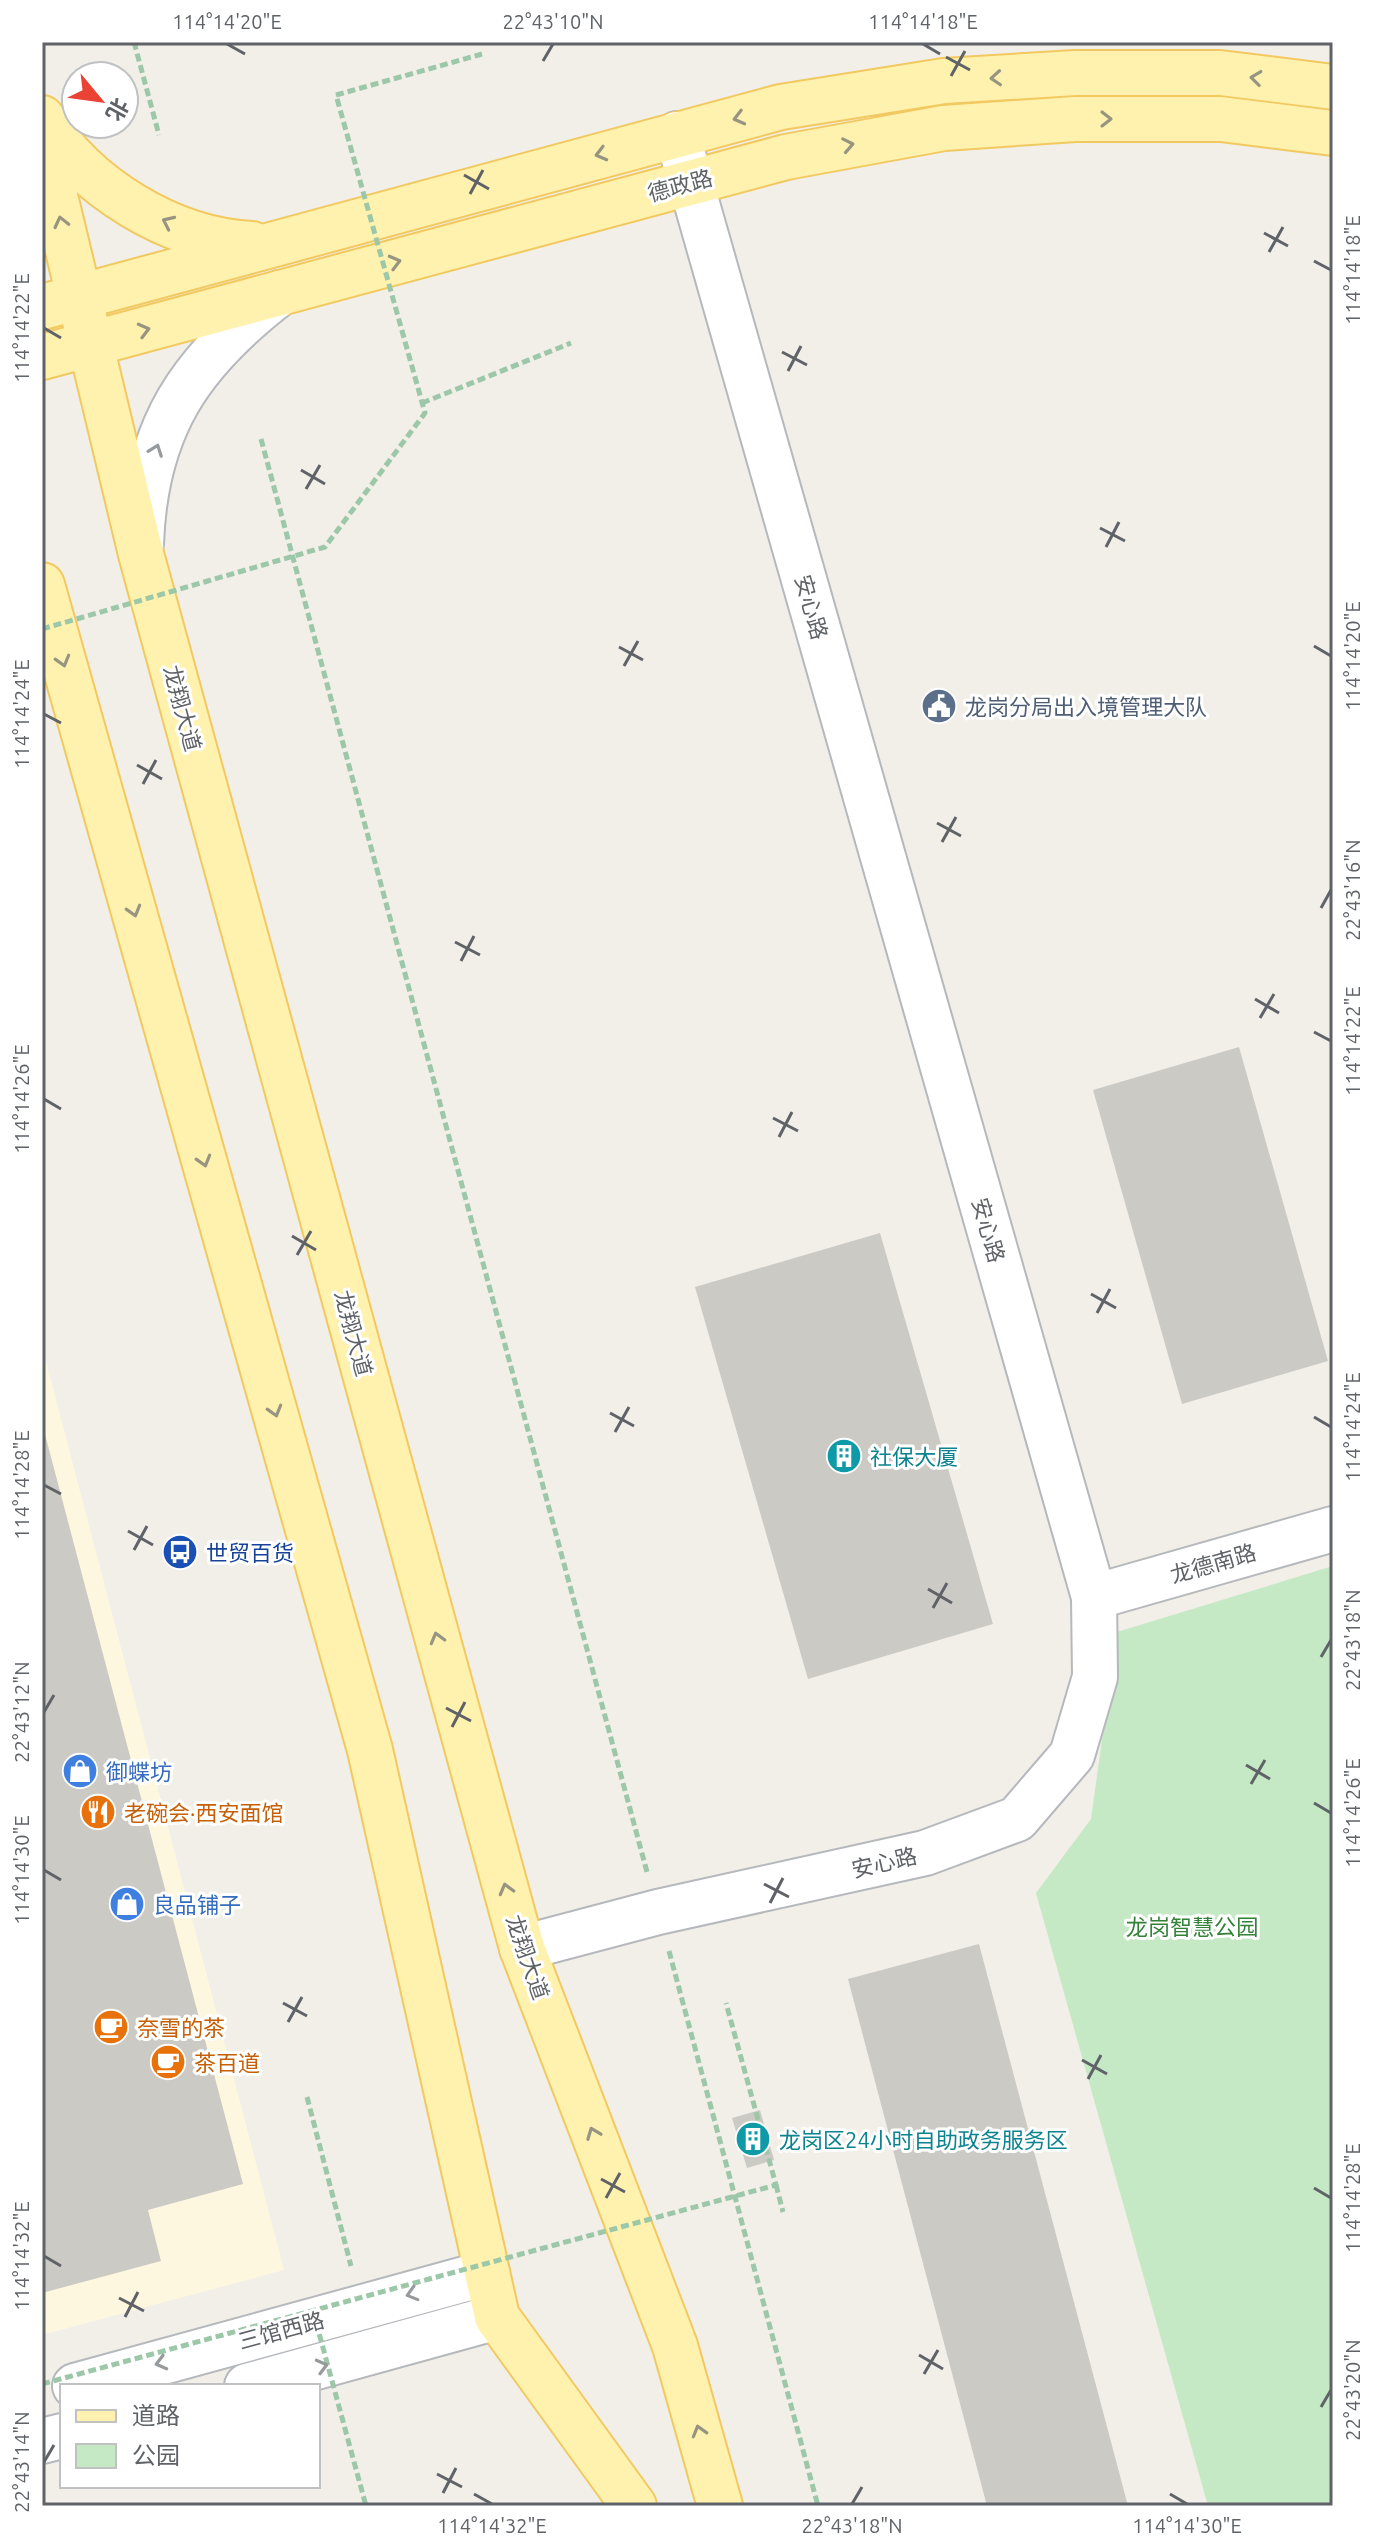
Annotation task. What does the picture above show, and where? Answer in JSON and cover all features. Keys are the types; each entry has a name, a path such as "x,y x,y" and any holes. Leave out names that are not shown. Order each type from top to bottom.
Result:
{"main road":[{"path":"60,302 781,107 944,81 1075,73 1220,73 1333,87"},
{"path":"42,118 60,147 127,202 176,226 221,242 270,245"},
{"name":"德政路","path":"42,357 691,181 786,157 944,128 1075,119 1221,119 1333,133"},
{"name":"龙翔大道","path":"42,142 60,302 89,344 141,554 522,1948 675,2346 720,2506"},
{"path":"42,585 370,1750 497,2317 634,2506"}],"street":[{"name":"安心路","path":"522,1948 658,1912 925,1853 1017,1819 1072,1755 1095,1677 1094,1597 677,134"},
{"path":"141,554 143,499 155,450 178,400 232,330 280,293"},
{"name":"龙德南路","path":"1094,1597 1333,1529"},
{"name":"三馆西路","path":"82,2384 487,2273"},
{"name":"三馆西路","path":"254,2384 497,2317"}],"path":[{"path":"134,42 159,135"},
{"path":"42,629 325,547 425,413 336,95 482,54"},
{"path":"422,403 442,392 571,343"},
{"path":"261,439 818,2506"},
{"path":"726,2003 783,2212"},
{"path":"307,2097 351,2267"},
{"path":"42,2384 776,2185"},
{"path":"355,2283 359,2298"},
{"path":"313,2311 366,2506"}],"shaded area":[{"path":"42,1346 284,2270 42,2335"}],"green space":[{"name":"龙岗智慧公园","path":"1333,1566 1333,2506 1208,2506 1036,1893 1091,1819 1117,1632"}],"building":[{"path":"1239,1047 1328,1361 1182,1404 1093,1090"},
{"name":"社保大厦","path":"880,1233 993,1624 808,1679 695,1287"},
{"path":"42,1423 243,2184 148,2210 161,2261 42,2293"},
{"path":"979,1944 1128,2506 987,2506 848,1979"},
{"name":"龙岗区24小时自助政务服务区","path":"760,2110 774,2160 747,2168 732,2118"}],"place":[{"name":"龙岗分局出入境管理大队","path":"939,706"},
{"name":"社保大厦","path":"844,1456"},
{"name":"世贸百货","path":"180,1552"},
{"name":"御蝶坊","path":"80,1771"},
{"name":"老碗会·西安面馆","path":"98,1812"},
{"name":"良品铺子","path":"127,1904"},
{"name":"奈雪的茶","path":"111,2027"},
{"name":"茶百道","path":"168,2062"},
{"name":"龙岗区24小时自助政务服务区","path":"753,2139"}]}
